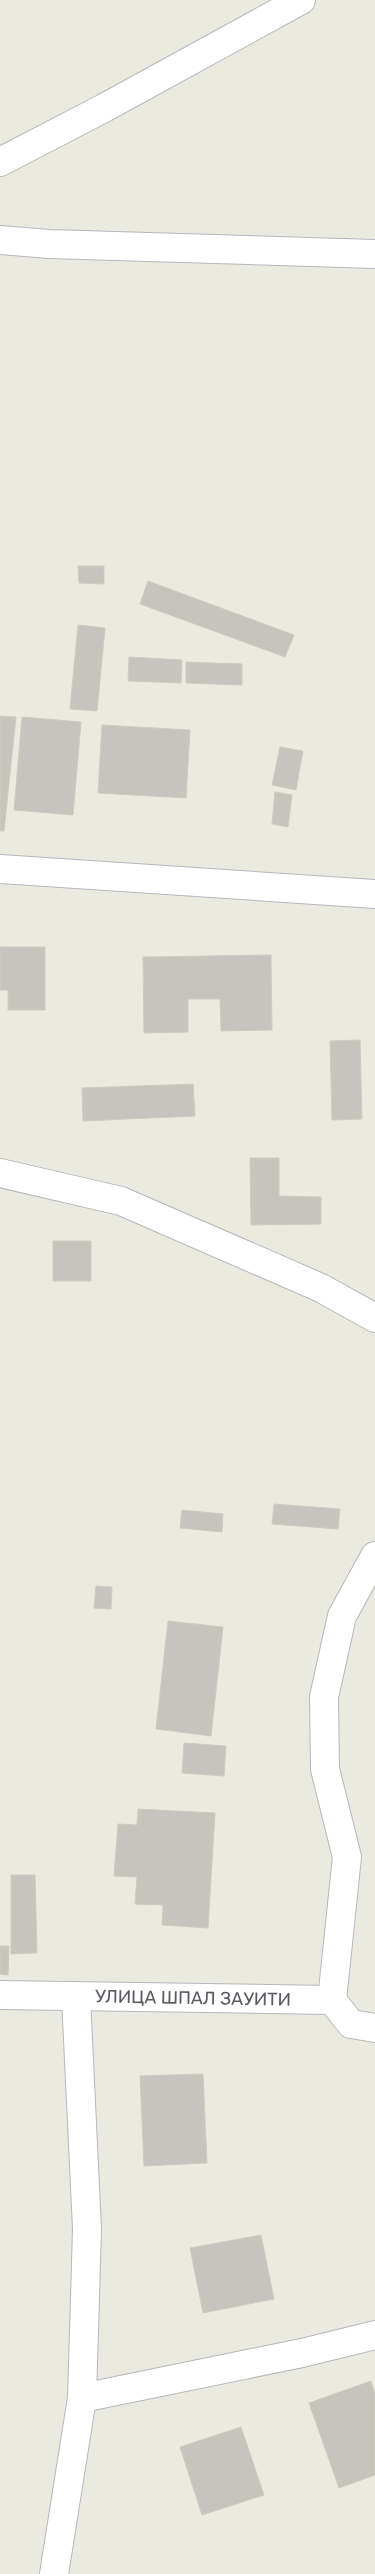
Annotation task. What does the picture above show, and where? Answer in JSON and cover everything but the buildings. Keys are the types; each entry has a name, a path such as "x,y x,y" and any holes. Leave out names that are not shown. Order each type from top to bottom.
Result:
{"street":[{"path":"0,162 104,108 301,0"},
{"path":"0,240 50,244 375,254"},
{"path":"0,869 375,894"},
{"path":"0,1173 121,1201 321,1288 375,1318"},
{"path":"375,1556 342,1616 324,1697 325,1769 347,1857 332,2000 352,2024 375,2028"},
{"name":"УЛИЦА ШПАЛ ЗАУИТИ","path":"0,1995 332,2000"},
{"path":"54,2574 55,2554 82,2398 87,2229 76,1997"},
{"path":"82,2398 302,2353 375,2335"}]}
